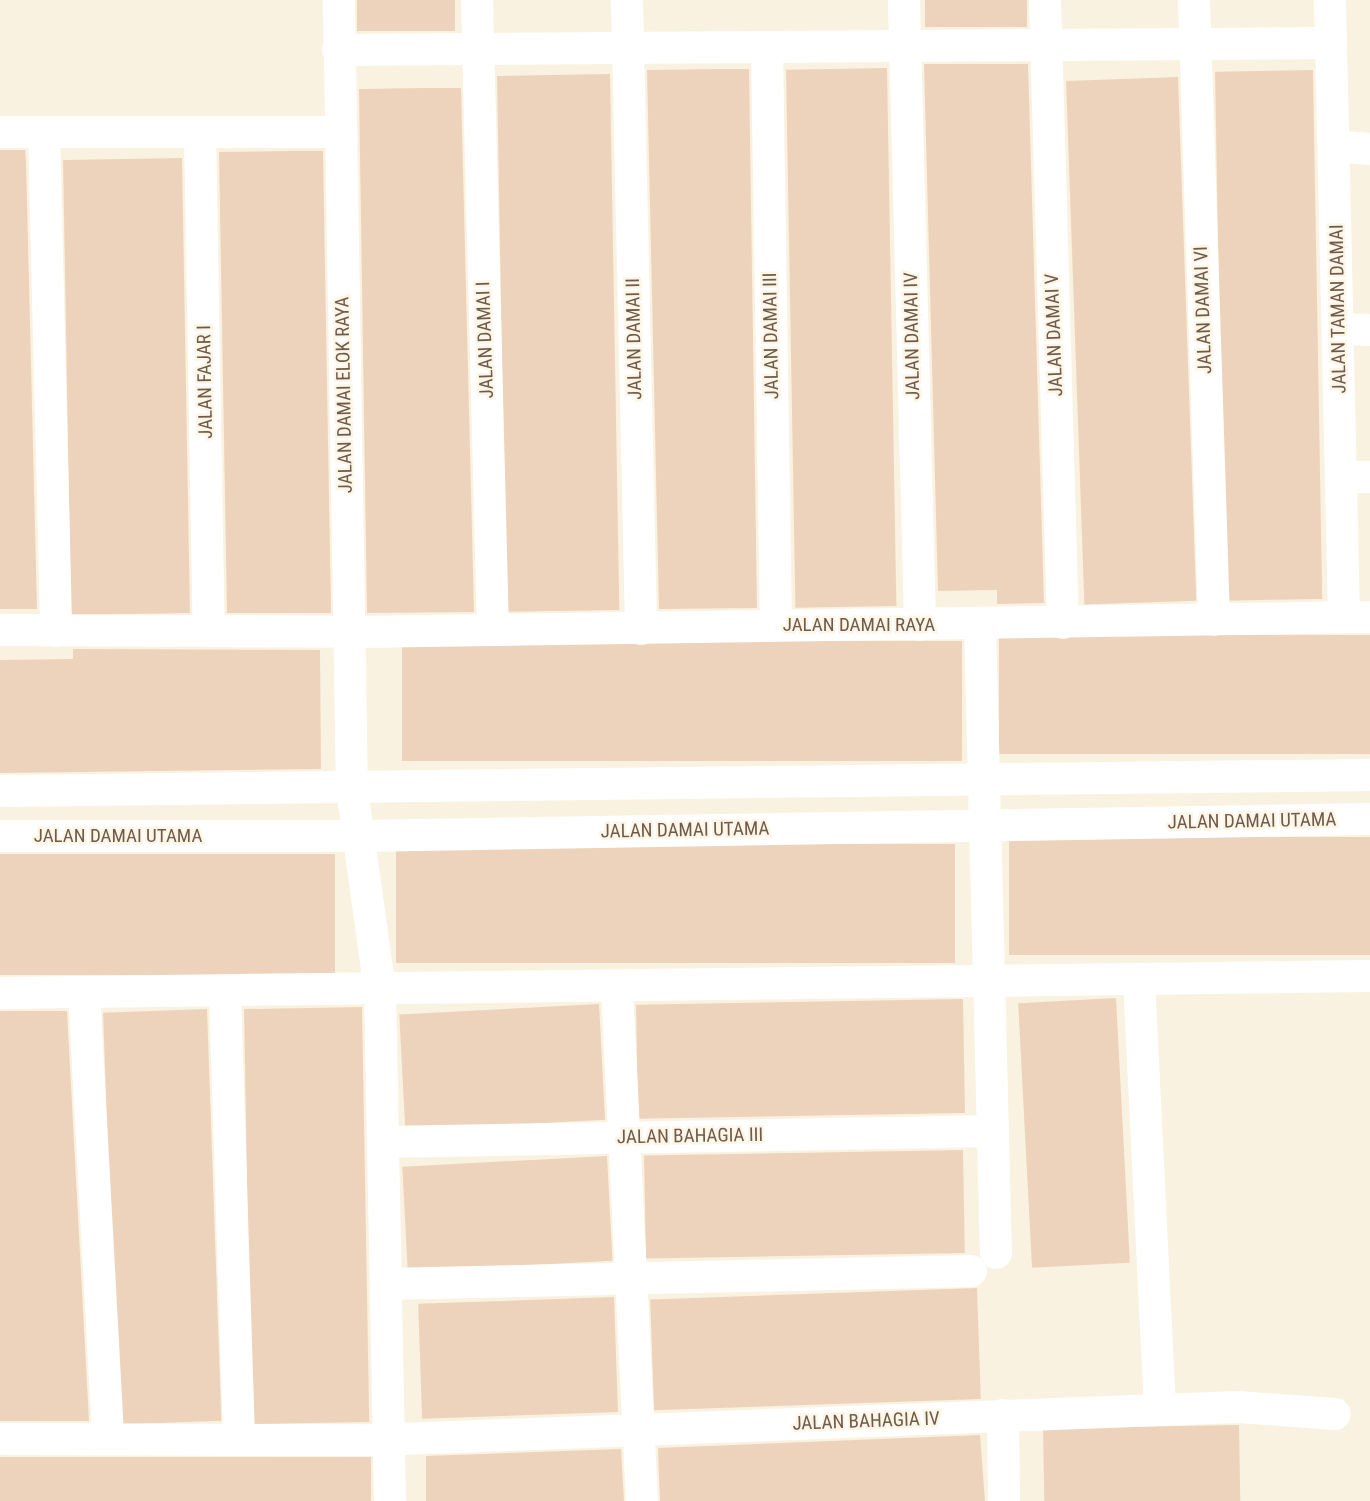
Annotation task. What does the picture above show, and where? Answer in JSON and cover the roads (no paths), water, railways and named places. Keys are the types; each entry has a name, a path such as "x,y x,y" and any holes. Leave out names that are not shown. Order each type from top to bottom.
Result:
{"street":[{"name":"JALAN DAMAI ELOK RAYA","path":"339,0 338,132 352,789 380,989 386,1142 390,1501"},
{"name":"JALAN DAMAI I","path":"477,0 493,630"},
{"name":"JALAN DAMAI II","path":"626,0 641,629"},
{"name":"JALAN DAMAI IV","path":"904,0 920,625"},
{"name":"JALAN DAMAI V","path":"1045,0 1063,623"},
{"name":"JALAN DAMAI VI","path":"1194,0 1213,620"},
{"name":"JALAN TAMAN DAMAI","path":"1330,0 1338,329 1356,477 1357,617"},
{"path":"338,50 1331,43"},
{"name":"JALAN DAMAI III","path":"766,47 776,625"},
{"path":"0,132 338,132"},
{"path":"44,132 56,631"},
{"name":"JALAN FAJAR I","path":"200,132 209,631"},
{"path":"1334,146 1370,149"},
{"path":"1338,329 1370,330"},
{"name":"JALAN DAMAI RAYA","path":"0,630 349,632 776,625 980,625 1357,617"},
{"path":"386,1284 984,1262 992,1131 982,824 980,625"},
{"path":"0,791 352,789 1370,775"},
{"name":"JALAN DAMAI UTAMA","path":"0,836 359,836 1370,819"},
{"path":"0,993 617,989 1370,976"},
{"path":"1139,980 1160,1409"},
{"path":"617,989 642,1501"},
{"path":"84,992 108,1439"},
{"path":"225,993 239,1440"},
{"name":"JALAN BAHAGIA III","path":"386,1142 992,1131"},
{"name":"JALAN BAHAGIA IV","path":"0,1439 388,1439 1160,1409 1335,1414"},
{"path":"1003,1415 1004,1501"}]}
